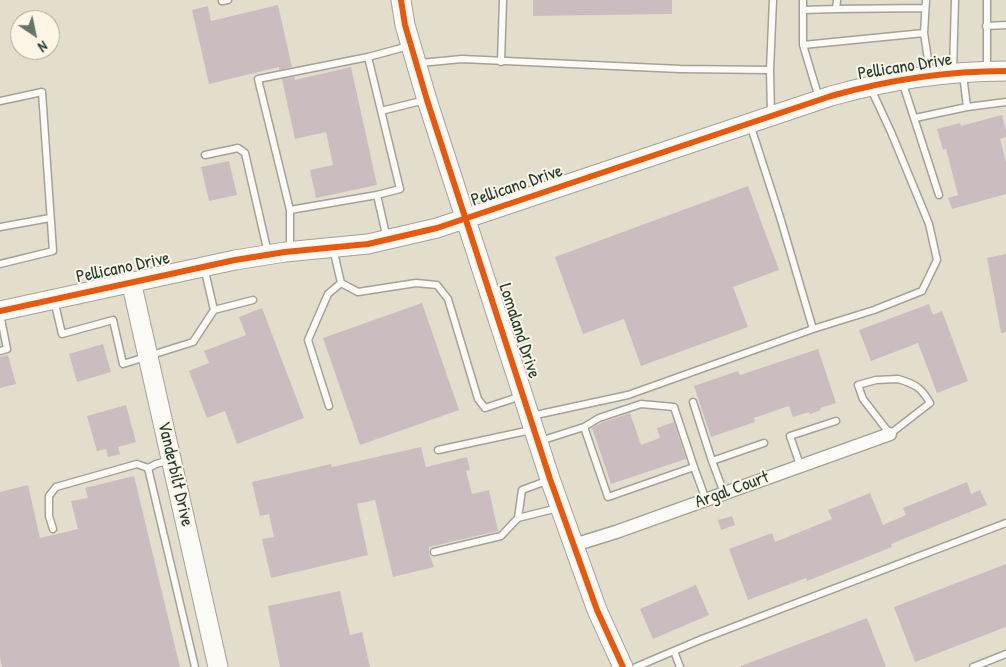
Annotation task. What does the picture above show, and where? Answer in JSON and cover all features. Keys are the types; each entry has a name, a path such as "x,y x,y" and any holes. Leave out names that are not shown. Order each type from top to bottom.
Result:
{"street":[{"name":"Lomaland Drive","path":"401,0 411,46 427,100 550,479 598,610 623,667"},
{"name":"Pellicano Drive","path":"0,312 203,266 268,254 368,244 387,240 466,219 771,116 869,86 930,76 1006,71"},
{"name":"Vanderbilt Drive","path":"131,281 218,667"},
{"name":"Argal Court","path":"574,545 890,434"}],"lane":[{"path":"501,62 503,0"},
{"path":"771,116 770,70 773,0"},
{"path":"803,0 803,45 820,100"},
{"path":"836,0 836,10"},
{"path":"926,0 924,33 930,76"},
{"path":"955,0 958,73 967,107"},
{"path":"987,0 987,72"},
{"path":"803,10 925,8"},
{"path":"986,26 1006,26"},
{"path":"803,45 924,33"},
{"path":"290,251 290,210 258,79 368,57 411,46"},
{"path":"290,210 377,196 400,190 368,57"},
{"path":"417,64 462,59 501,62 770,70"},
{"path":"902,80 939,195"},
{"path":"438,450 535,429 813,329 874,310 922,291 937,260 929,224 891,132 869,86"},
{"path":"0,101 42,92 53,251 0,264"},
{"path":"381,111 427,100"},
{"path":"914,118 967,107 1006,102"},
{"path":"750,123 813,329"},
{"path":"205,155 238,148 245,153 268,254"},
{"path":"377,196 387,240"},
{"path":"0,227 50,218"},
{"path":"333,247 341,283 358,292 416,283 437,285 448,299 478,399 486,408 524,395"},
{"path":"203,266 214,310"},
{"path":"329,406 308,340 328,294 341,283"},
{"path":"54,299 62,334 113,320 123,364 193,342 214,310 253,300"},
{"path":"0,312 7,349 0,351"},
{"path":"898,379 913,383 924,392 930,403 890,434 863,399 858,385 876,380 898,379"},
{"path":"693,402 724,493"},
{"path":"535,429 584,427 599,418 641,404 674,407 706,500"},
{"path":"800,465 790,436 836,421"},
{"path":"584,427 608,497 694,467"},
{"path":"712,461 764,443"},
{"path":"53,529 49,516 49,496 56,487 137,464 148,468 171,460"},
{"path":"148,468 195,667"},
{"path":"518,518 522,490 550,479"},
{"path":"434,552 501,536 518,518 561,507"},
{"path":"636,667 1006,523"},
{"path":"674,651 680,667"},
{"path":"972,667 992,664 1006,654"}],"building":[{"path":"533,0 672,0 672,14 533,16"},
{"path":"278,5 292,67 279,70 279,67 209,84 192,10 208,6 211,21"},
{"path":"351,67 377,185 316,198 310,170 333,165 326,132 295,139 282,79 294,77 295,80"},
{"path":"1002,115 1006,137 1000,139 1006,162 1006,194 952,209 948,198 958,195 946,149 943,150 937,129 960,123 961,126"},
{"path":"229,161 237,195 209,201 201,167"},
{"path":"748,186 779,270 733,287 748,327 641,366 624,319 583,334 555,257"},
{"path":"1006,254 1006,332 1001,333 987,258"},
{"path":"422,303 459,410 360,445 323,338"},
{"path":"929,304 933,315 942,311 968,381 937,393 918,343 871,361 859,330"},
{"path":"262,308 304,418 237,444 225,411 207,418 189,371 209,363 204,351 246,335 239,317"},
{"path":"103,344 111,372 77,382 69,354"},
{"path":"818,349 836,403 820,408 821,410 810,414 809,412 793,417 789,406 754,418 755,422 711,437 694,386 738,371 740,375"},
{"path":"8,355 16,384 0,388 0,357"},
{"path":"126,405 136,442 118,447 120,454 108,457 106,449 97,451 87,416"},
{"path":"630,413 641,445 660,438 657,428 674,422 686,459 611,484 592,428"},
{"path":"421,447 426,467 467,457 470,470 466,471 472,494 489,490 498,531 429,547 434,567 393,577 375,500 357,504 368,555 271,578 262,539 274,537 269,514 260,516 252,482 331,464 332,467"},
{"path":"134,476 180,667 2,667 0,658 0,492 28,485 40,538 78,529 71,501 88,498 85,488"},
{"path":"967,482 971,494 980,490 987,505 891,544 892,547 807,581 806,578 748,600 729,549 772,533 775,542 832,519 828,510 870,493 883,525 906,515 903,508"},
{"path":"732,516 735,525 721,530 718,520"},
{"path":"1006,564 1006,627 915,662 894,607"},
{"path":"696,585 709,615 653,639 640,609"},
{"path":"340,591 350,635 362,632 370,667 280,667 268,606"},
{"path":"867,618 886,667 741,667 741,666"}],"cycle path":[{"path":"401,0 405,25 427,100 550,479 597,610 623,667"},
{"path":"0,311 235,260 285,252 368,244 437,228 831,96 874,85 917,78 984,71 1006,71"}]}
